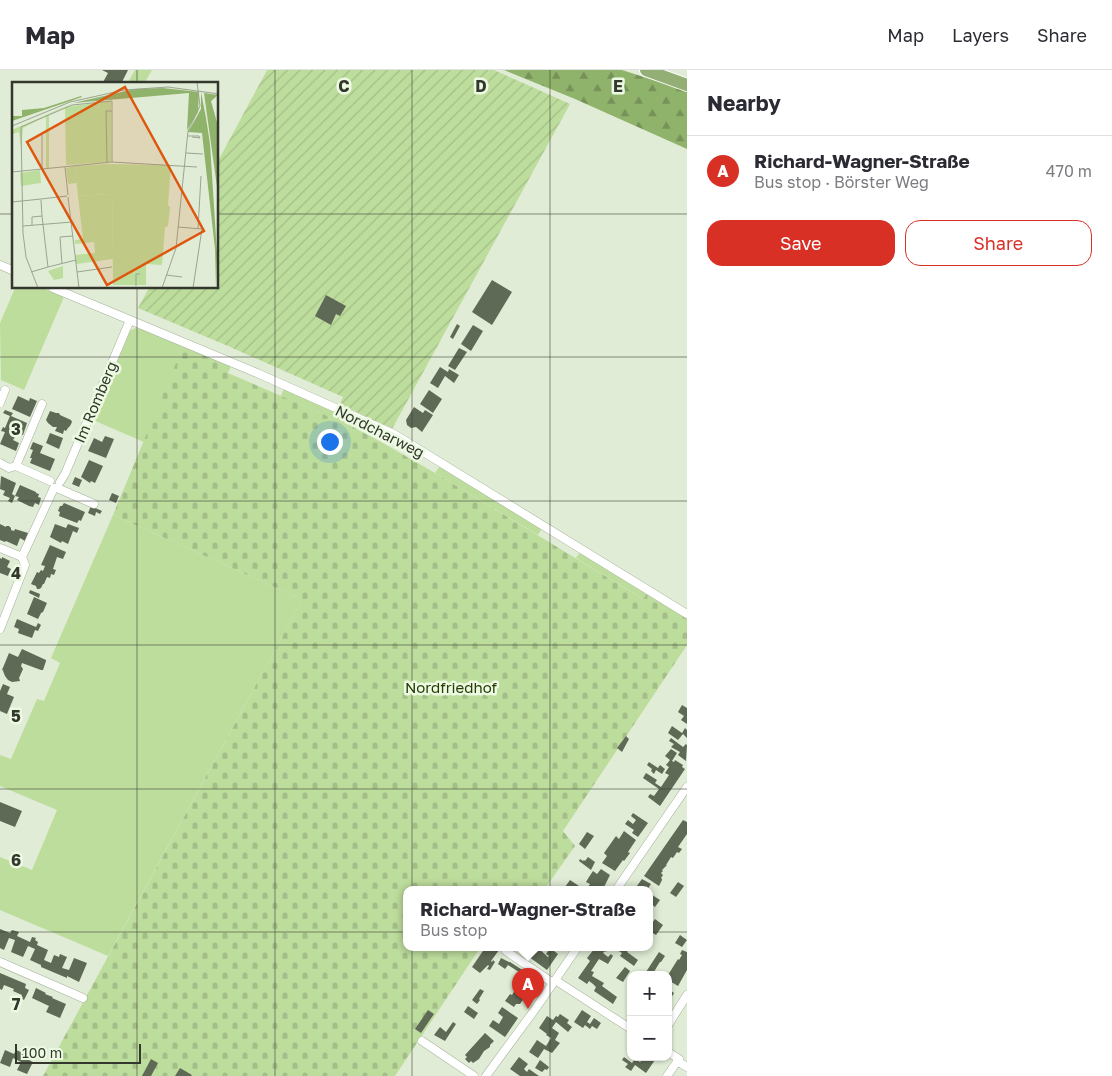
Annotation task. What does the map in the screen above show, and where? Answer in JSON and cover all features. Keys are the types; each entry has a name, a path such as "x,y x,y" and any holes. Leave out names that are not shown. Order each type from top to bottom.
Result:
{"highway":[{"path":"646,70 687,85"}],"street":[{"path":"0,265 12,270"},
{"name":"Nordcharweg","path":"55,289 257,373 394,434 687,614"},
{"name":"Im Romberg","path":"0,629 24,565 22,557 57,486 65,474 130,320"},
{"path":"0,403 6,390"},
{"path":"16,466 42,404"},
{"path":"0,463 9,468 16,466 50,480 49,484 51,487 57,486 94,504"},
{"path":"0,548 22,557"},
{"path":"619,886 687,787"},
{"path":"506,951 627,1027"},
{"path":"486,1076 575,951"},
{"path":"0,962 83,998"},
{"path":"672,1018 687,995"},
{"path":"422,1041 474,1076"},
{"path":"672,1055 678,1059 677,1061 687,1067"},
{"path":"668,1076 677,1061"}],"green space":[{"path":"135,70 152,70 145,82 128,82"},
{"path":"267,70 494,70 570,104 392,429 340,404 343,397 138,308 148,289 219,289 219,159"},
{"path":"504,70 622,70 687,91 687,149 575,99"},
{"path":"15,289 45,289 64,297 24,390 1,380 0,323"},
{"path":"135,328 142,329 183,346 144,442 93,420 130,331"},
{"name":"Nordfriedhof","path":"183,346 231,366 228,373 353,427 383,443 643,599 648,592 687,617 687,645 563,831 575,846 547,886 403,886 403,951 478,951 395,1076 43,1076 301,602 299,598 113,515"},
{"path":"284,388 357,419 353,427 281,396"},
{"path":"440,466 542,528 538,535 435,473"},
{"path":"113,515 299,598 301,602 108,956 0,910 0,857 32,870 57,810 0,786 0,755 11,759 37,699 44,701 60,663 51,658"},
{"path":"581,551 648,592 643,599 576,558"}],"building":[{"path":"102,70 128,70 122,82 103,82 108,73"},
{"path":"492,280 512,292 492,325 472,312"},
{"path":"326,295 346,306 340,316 336,314 331,325 315,316"},
{"path":"457,324 460,326 453,339 450,337"},
{"path":"473,325 483,331 471,351 461,344"},
{"path":"459,348 467,352 455,370 448,366"},
{"path":"440,367 448,372 449,369 459,375 454,383 445,376 438,388 430,383"},
{"path":"429,390 442,399 433,413 420,404"},
{"path":"18,396 29,401 30,398 37,401 30,417 12,409"},
{"path":"414,407 423,413 425,410 433,415 422,432 416,427 411,428 407,425 406,420"},
{"path":"5,410 13,413 11,416 27,423 23,435 12,431 11,435 15,437 13,440 19,443 16,451 0,444 5,432 1,431 3,427 5,428 10,416 3,413"},
{"path":"50,411 59,413 71,420 70,426 66,431 64,430 63,434 55,431 57,427 53,427 46,420"},
{"path":"50,433 63,438 59,449 46,443"},
{"path":"105,436 114,439 106,458 88,451 94,438 102,442"},
{"path":"33,442 43,446 40,453 55,459 50,471 30,463 33,450 30,449"},
{"path":"89,460 103,466 95,483 91,481 90,483 81,477"},
{"path":"1,476 16,483 12,494 15,496 12,503 8,501 10,498 3,495 5,491 0,489"},
{"path":"75,477 82,480 79,487 72,484"},
{"path":"20,485 36,492 39,494 38,497 41,498 39,505 35,503 33,507 17,500 19,497 15,496"},
{"path":"112,493 119,496 116,503 109,500"},
{"path":"64,503 85,512 81,521 79,520 77,523 59,516 60,512 58,511"},
{"path":"91,506 102,511 100,514 96,512 95,516 88,513"},
{"path":"0,524 6,527 9,526 14,531 15,529 28,533 25,541 20,538 17,546 0,540"},
{"path":"55,524 66,528 68,524 79,528 77,533 73,531 68,544 62,541 61,543 50,537"},
{"path":"50,545 66,552 63,559 57,557 53,569 56,570 54,575 51,574 50,578 47,577 41,588 37,589 36,586 31,584 37,572 43,571 45,566 41,565"},
{"path":"2,557 10,561 7,567 11,569 8,576 0,573 0,558 2,559"},
{"path":"30,590 40,594 39,598 29,593"},
{"path":"34,597 47,603 38,619 27,614"},
{"path":"17,619 36,627 38,623 41,625 38,631 35,630 32,638 18,633 19,629 14,627"},
{"path":"22,649 46,661 43,670 22,663 23,669 19,678 20,681 12,682 8,680 2,670 9,653 18,657"},
{"path":"3,684 10,687 7,694 14,697 7,714 0,711 0,691"},
{"path":"682,705 687,708 687,724 681,720 684,716 678,712"},
{"path":"672,726 682,733 685,728 687,730 687,738 683,734 678,740 668,733"},
{"path":"626,736 629,739 622,752 617,748"},
{"path":"671,738 683,747 687,745 686,761 678,755 680,752 671,747 674,744 669,741"},
{"path":"671,749 677,753 672,761 674,762 675,760 683,765 682,767 685,769 660,806 648,797 650,794 654,796 659,789 643,778 646,773 657,780 655,783 661,787 669,775 665,773 669,767 666,765 670,760 665,756"},
{"path":"649,762 658,768 660,765 665,769 662,774 656,770 654,774 647,765"},
{"path":"0,802 22,811 15,827 0,821"},
{"path":"633,813 648,823 638,837 632,833 634,830 625,824 628,820 633,824 636,820 631,816"},
{"path":"683,820 687,822 687,834 678,847 682,849 673,858 671,857 662,870 661,873 663,875 659,886 644,876"},
{"path":"624,831 636,840 628,852 630,853 615,871 602,863 607,856 604,853 616,836 619,839"},
{"path":"587,832 594,836 585,849 579,844"},
{"path":"588,857 595,862 591,870 579,861 580,859 585,861"},
{"path":"601,869 610,875 604,886 589,886 590,884 586,882 593,871 597,874"},
{"path":"642,879 651,884 650,886 637,886"},
{"path":"570,880 579,886 566,886"},
{"path":"678,882 684,886 676,897 670,893"},
{"path":"653,896 660,900 655,907 653,905"},
{"path":"655,919 663,925 656,935 653,933 653,922"},
{"path":"0,929 10,933 12,930 19,932 17,936 30,942 32,937 36,938 37,945 48,950 44,960 51,963 54,955 59,957 60,954 67,957 62,968 69,970 74,958 87,963 79,982 41,967 41,965 30,960 35,949 28,946 23,957 11,952 15,940 9,938 4,950 0,948"},
{"path":"680,935 687,940 682,947 675,943"},
{"path":"682,950 687,952 687,970 678,986 672,982 670,971 682,955 680,954"},
{"path":"483,951 498,951 491,961 495,962 490,970 487,969 488,965 480,973 472,967"},
{"path":"528,951 541,951 548,957 546,954 548,951 554,951 558,954 547,970 525,954"},
{"path":"593,951 605,951 603,953 608,957 611,954 613,956 608,964 599,959 591,971 594,972 592,976 604,983 602,986 617,997 613,1004 594,991 596,987 589,981 587,984 578,978 590,961 587,958"},
{"path":"619,951 628,951 638,960 634,966 620,956 622,953"},
{"path":"659,952 665,956 654,971 647,971"},
{"path":"501,958 524,971 522,974 508,965 505,969 498,964"},
{"path":"625,967 630,971 627,971 627,976 623,982 616,978"},
{"path":"0,973 26,984 25,988 29,990 24,1000 20,998 22,995 13,991 14,989 4,985 2,990 0,989"},
{"path":"523,975 532,981 529,985 531,988 520,1004 516,1004 514,1007 505,1001 518,986 515,983 516,981 519,982"},
{"path":"36,988 66,1004 60,1018 46,1012 49,1006 32,998"},
{"path":"480,989 484,991 477,1004 472,1000"},
{"path":"468,1006 478,1013 474,1019 464,1012"},
{"path":"502,1007 518,1018 505,1037 489,1026 493,1020 499,1024 503,1017 498,1013"},
{"path":"428,1010 434,1014 421,1033 415,1029"},
{"path":"582,1010 591,1016 587,1022 590,1024 594,1018 601,1023 597,1029 592,1026 590,1029 585,1025 583,1028 574,1022"},
{"path":"560,1014 569,1020 567,1023 572,1027 568,1032 556,1022 552,1028 559,1033 555,1040 560,1043 552,1053 544,1049 538,1058 529,1052 537,1040 546,1046 551,1038 539,1028 547,1016 553,1020"},
{"path":"453,1022 456,1024 445,1041 434,1035 440,1027 446,1032"},
{"path":"485,1033 494,1041 479,1059 469,1063 465,1059 467,1057 465,1055"},
{"path":"5,1050 14,1054 16,1050 25,1053 23,1057 33,1062 27,1074 17,1070 21,1062 13,1058 10,1067 0,1063"},
{"path":"519,1057 528,1064 524,1069 527,1072 529,1069 539,1076 520,1076 510,1069"},
{"path":"624,1057 632,1063 634,1061 654,1061 646,1073 635,1065 631,1071 625,1067 628,1064 622,1060"},
{"path":"151,1059 158,1063 151,1076 142,1076"},
{"path":"540,1060 549,1067 547,1070 545,1069 542,1072 535,1068"},
{"path":"180,1068 192,1075 175,1076"}],"place":[{"name":"Richard-Wagner-Straße","path":"528,1009"}]}
